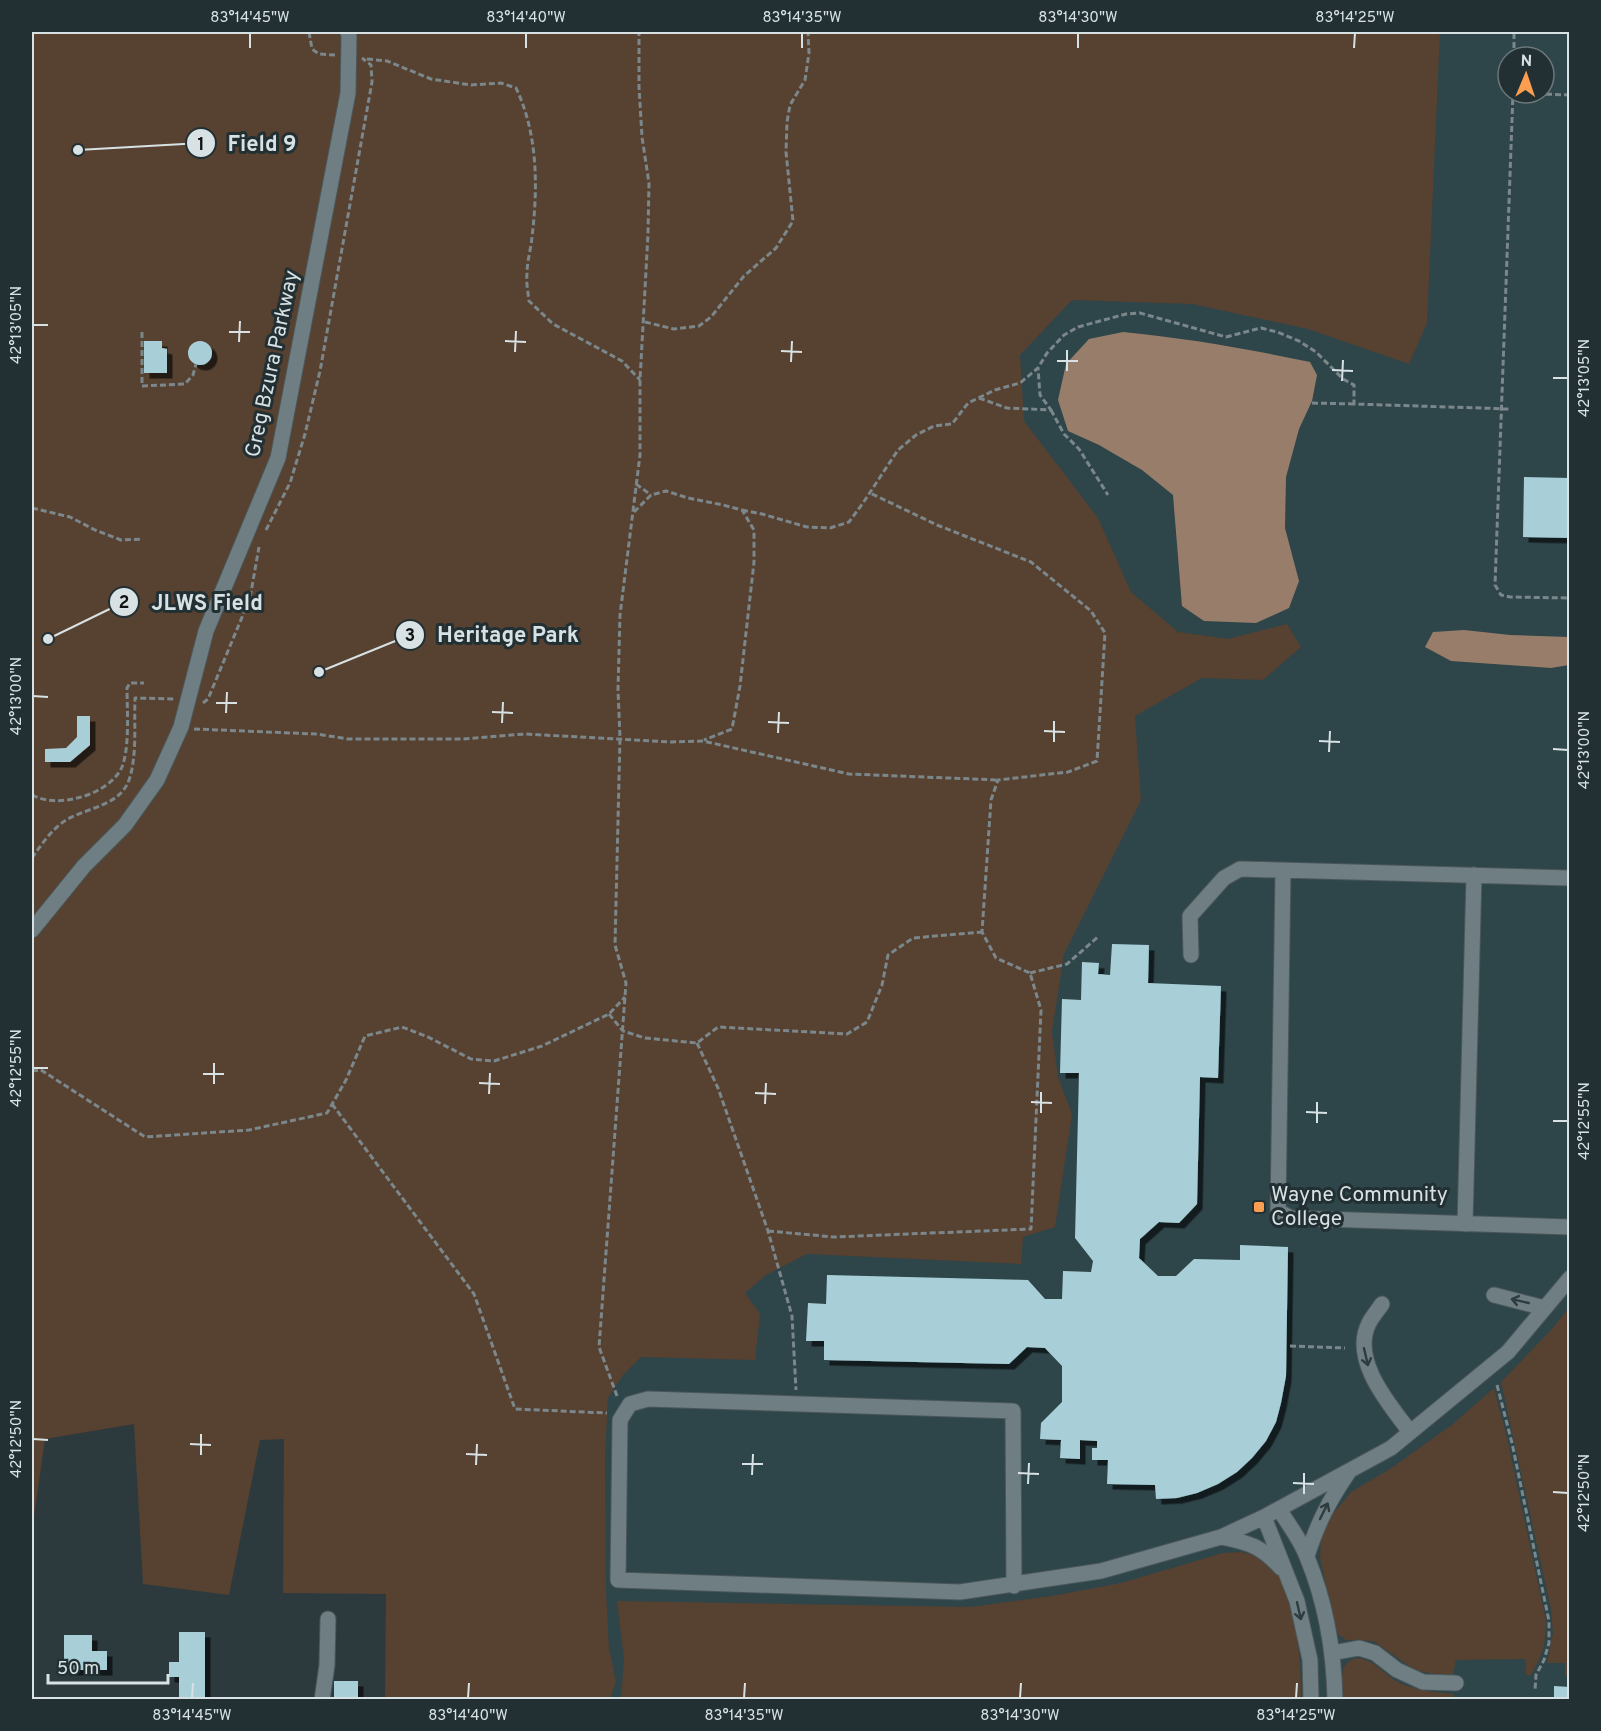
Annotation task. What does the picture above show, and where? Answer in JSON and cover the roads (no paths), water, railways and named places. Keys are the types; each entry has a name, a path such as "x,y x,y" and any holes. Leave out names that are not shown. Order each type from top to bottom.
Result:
{"street":[{"name":"Greg Bzura Parkway","path":"32,930 84,866 125,825 157,780 181,727 206,631 278,458 348,93 348,32"},
{"path":"1191,955 1190,916 1224,878 1240,869 1569,878"},
{"path":"1283,870 1278,1211 1291,1218 1569,1227"},
{"path":"1465,1224 1474,875"},
{"path":"1014,1586 1013,1411 648,1400 630,1404 620,1420 618,1580 960,1592 1014,1586 1101,1571 1221,1537 1264,1517 1391,1448 1508,1352 1569,1278"},
{"path":"1494,1295 1545,1308"},
{"path":"1382,1304 1367,1325 1363,1352 1375,1384 1410,1432"},
{"path":"1307,1556 1327,1505 1350,1470"},
{"path":"1279,1509 1307,1556 1326,1614 1332,1653 1335,1700"},
{"path":"1264,1517 1297,1601 1310,1659 1311,1700"},
{"path":"1221,1537 1265,1551 1287,1575"},
{"path":"322,1700 327,1665 328,1619"},
{"path":"1332,1653 1359,1648 1375,1653 1397,1670 1423,1682 1456,1683"}],"place":[{"name":"Field 9","path":"78,150"},
{"name":"JLWS Field","path":"48,639"},
{"name":"Heritage Park","path":"319,672"},
{"name":"Wayne Community College","path":"1259,1207"}]}
